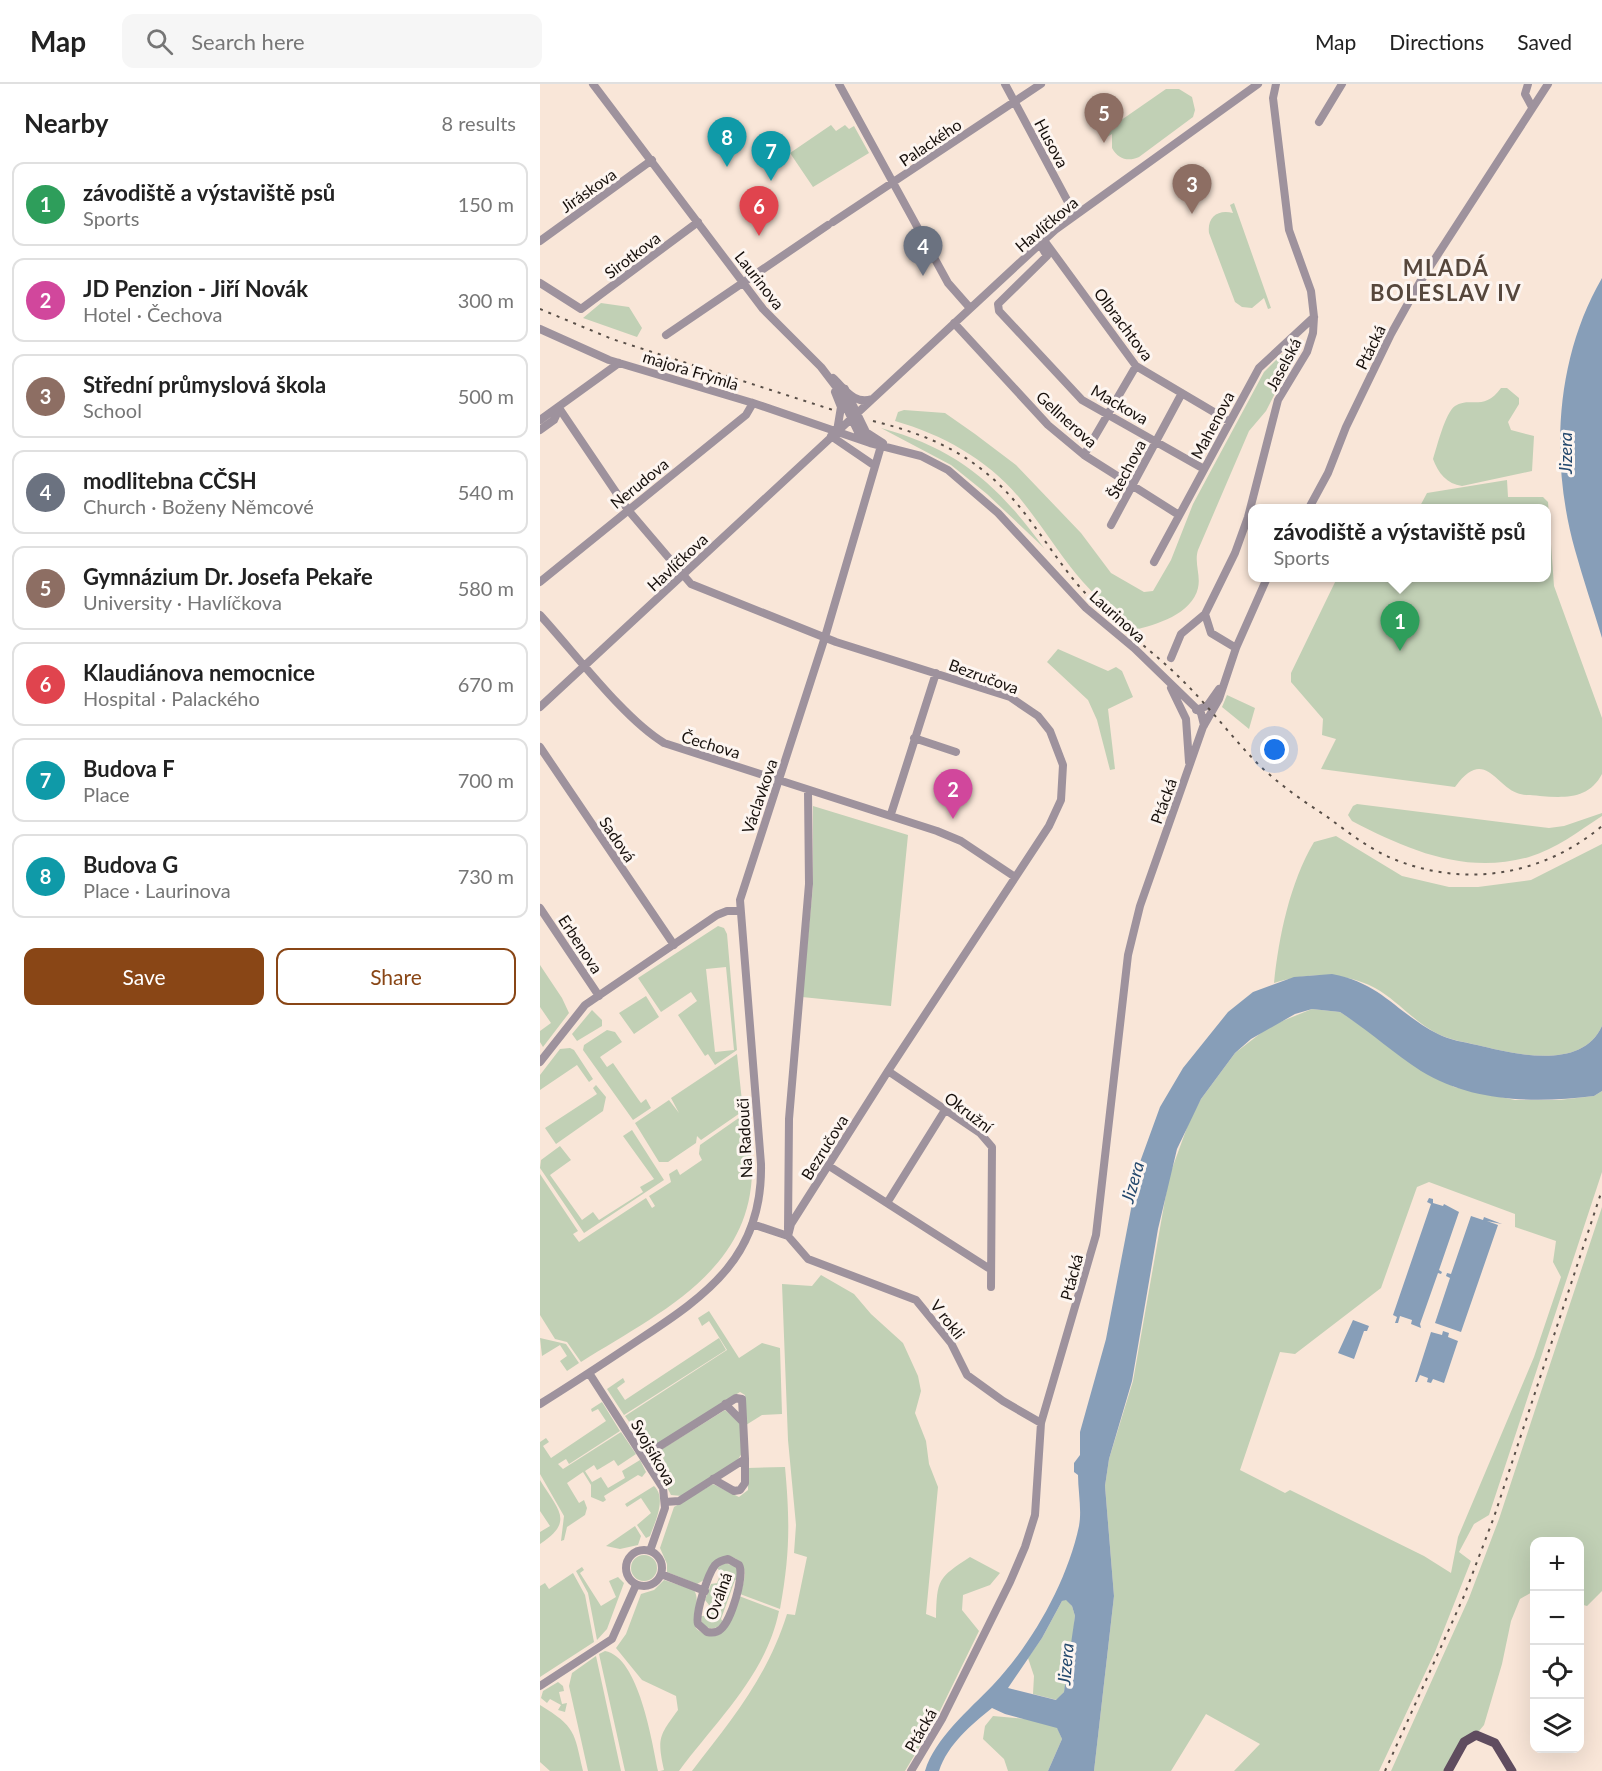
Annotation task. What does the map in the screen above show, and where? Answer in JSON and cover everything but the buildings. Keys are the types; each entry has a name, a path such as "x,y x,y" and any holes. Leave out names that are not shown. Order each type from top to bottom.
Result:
{"main road":[{"path":"1448,1771 1464,1742 1476,1735 1495,1743 1512,1771"}],"street":[{"name":"Laurinova","path":"593,84 763,309 821,367 854,416"},
{"path":"839,84 948,283 969,308"},
{"name":"Husova","path":"1005,84 1076,215"},
{"name":"Palackého","path":"666,335 1041,84"},
{"name":"Havlíčkova","path":"540,707 969,308 1043,244 1055,230 1258,84"},
{"name":"Jaselská","path":"1251,504 1278,400 1307,352 1314,316 1311,291 1289,230 1273,98 1276,84"},
{"path":"1319,122 1342,84"},
{"path":"1528,84 1525,94 1532,107"},
{"name":"Ptácká","path":"1311,504 1328,473 1346,427 1387,342 1420,282 1548,84"},
{"name":"Jiráskova","path":"540,241 652,160"},
{"name":"Sirotkova","path":"540,283 581,309 698,222"},
{"name":"Mackova","path":"1043,244 1047,252 1045,260 998,304 999,310 1082,400 1204,469"},
{"name":"Olbrachtova","path":"1043,244 1136,366 1229,421"},
{"name":"Mahenova","path":"1154,562 1259,368 1314,316"},
{"name":"Gellnerova","path":"954,323 1048,425 1084,455 1179,515"},
{"path":"540,341 544,331"},
{"name":"majora Frymla","path":"544,331 620,363 753,403 834,434"},
{"path":"540,420 560,408 620,363"},
{"path":"1084,455 1136,366"},
{"path":"821,367 859,401 871,401"},
{"path":"827,377 841,407 834,434 875,466"},
{"path":"845,389 859,434 870,443"},
{"name":"Štechova","path":"1112,525 1182,393"},
{"path":"862,426 863,414 871,401"},
{"name":"Nerudova","path":"540,582 746,415 753,403"},
{"path":"540,430 554,420 560,408"},
{"name":"Bezručova","path":"560,408 628,510 684,573 688,581 825,637 993,691 1018,702 1038,716 1050,731 1063,765 1061,800 1049,826 888,1071 791,1224 788,1236"},
{"path":"854,416 870,435 892,448"},
{"name":"Laurinova","path":"834,434 928,459 948,470 972,489 1027,542 1086,608 1134,648 1198,711"},
{"name":"Václavkova","path":"740,911 743,887 825,637 881,446"},
{"name":"Jaselská","path":"1171,658 1181,634 1205,614 1235,553 1248,512"},
{"name":"Ptácká","path":"1198,711 1211,702 1221,685 1265,582"},
{"path":"1205,614 1211,633 1236,648"},
{"name":"Čechova","path":"540,615 635,719 651,735 664,743 778,778 808,790 891,814 961,841 1016,877"},
{"path":"891,814 936,673"},
{"name":"Laurinova","path":"1167,681 1186,719"},
{"name":"Ptácká","path":"911,1771 942,1719 1025,1547 1036,1507 1041,1423 1096,1235 1133,932 1203,727 1219,699 1221,685"},
{"path":"1190,711 1198,711 1203,716 1203,727 1196,732 1188,728 1186,719 1190,711"},
{"name":"Ptácká","path":"1188,728 1190,768"},
{"path":"914,738 956,752"},
{"name":"Sadová","path":"540,747 674,945"},
{"path":"752,1224 788,1236 789,1119 809,884 808,790"},
{"name":"Erbenova","path":"540,908 599,996"},
{"path":"540,1062 583,1008 723,912 740,911"},
{"name":"Na Radouči","path":"540,1404 705,1294 736,1259 752,1224 761,1164 740,911"},
{"name":"Okružní","path":"888,1071 980,1133 992,1147 991,1287"},
{"path":"887,1203 945,1110"},
{"path":"829,1166 990,1269"},
{"name":"V rokli","path":"788,1236 808,1259 916,1300 951,1343 967,1375 1003,1401 1041,1423"},
{"name":"Svojsíkova","path":"589,1373 663,1488 664,1514 651,1551"},
{"path":"644,1456 725,1404 736,1398 742,1399 745,1483 740,1490 734,1491 713,1479"},
{"path":"725,1404 743,1422"},
{"path":"665,1502 679,1501 744,1460"},
{"path":"636,1551 651,1551 661,1560 661,1574 651,1585 636,1585 628,1577 626,1563 636,1551"},
{"name":"Oválná","path":"728,1559 739,1565 742,1580 726,1622 716,1632 704,1630 697,1621 705,1591 718,1563 728,1559"},
{"name":"Oválná","path":"661,1574 705,1591"},
{"path":"540,1686 612,1639 636,1585"}],"green space":[{"path":"1166,89 1179,89 1192,97 1195,110 1193,117 1139,157 1127,159 1120,157 1112,148 1112,134 1107,137 1104,132"},
{"path":"831,125 836,131 845,125 849,129 854,126 869,153 813,187 790,153"},
{"path":"1234,203 1271,308 1268,309 1264,298 1252,308 1242,307 1235,302 1209,233 1212,219 1218,213 1233,213 1230,205"},
{"path":"601,303 629,307 642,328 637,337 583,318"},
{"path":"1282,354 1290,364 1266,411 1249,431 1198,550 1199,583 1194,597 1189,605 1172,617 1134,630 1083,582 1022,501 996,474 965,451 948,442 895,421 898,412 904,410 945,413 1016,465 1081,533 1111,573 1144,592 1153,591 1171,560 1193,504 1264,372"},
{"path":"1501,388 1507,388 1519,398 1519,404 1508,422 1511,430 1534,436 1532,471 1462,486 1452,483 1440,473 1433,459 1451,410 1461,403 1489,400"},
{"path":"881,428 932,447 974,472 1010,506 1044,548 987,494 951,465"},
{"path":"1507,480 1508,497 1543,497 1548,504 1421,504 1427,493"},
{"path":"1551,544 1554,586 1602,718 1602,774 1597,782 1583,792 1558,797 1517,793 1482,769 1465,775 1455,787 1321,769 1336,739 1322,735 1323,719 1291,682 1291,673 1335,582 1551,582"},
{"path":"1058,649 1108,671 1116,667 1122,671 1133,697 1108,709 1115,769 1110,770 1097,720 1088,700 1047,662"},
{"path":"1227,695 1255,708 1249,729 1222,707"},
{"path":"1357,804 1549,828 1564,826 1602,813 1602,816 1539,854 1505,862 1482,863 1438,857 1373,832 1352,821 1348,815 1353,806"},
{"path":"813,806 908,835 891,1006 802,997 813,886"},
{"path":"1336,836 1402,876 1449,887 1478,887 1531,880 1602,844 1602,1026 1592,1040 1579,1049 1563,1054 1546,1056 1509,1052 1458,1041 1438,1034 1383,993 1363,982 1325,975 1299,977 1274,983 1287,910 1298,875 1314,842"},
{"path":"718,926 724,928 727,934 737,1050 715,1065 708,1054 705,1056 678,1015 697,1001 691,992 661,1012 638,978","holes":["726,967 734,1050 715,1052 706,969"]},
{"path":"540,965 569,1013 543,1047 540,1042 540,1031 551,1023 540,1007"},
{"path":"646,996 659,1017 634,1034 619,1013"},
{"path":"1312,1009 1340,1012 1454,1087 1515,1100 1559,1100 1594,1096 1602,1091 1602,1172 1489,1515 1474,1524 1459,1552 1471,1561 1435,1652 1379,1771 1234,1771 1260,1744 1206,1714 1171,1771 1094,1771 1114,1596 1105,1486 1109,1459 1133,1381 1169,1177 1189,1122 1201,1099 1235,1053 1270,1026","holes":["1429,1182 1515,1214 1515,1227 1556,1241 1553,1262 1561,1277 1534,1357 1458,1537 1451,1573 1424,1556 1290,1490 1285,1493 1240,1470 1280,1352 1295,1354 1381,1288 1417,1187"]},
{"path":"592,1010 602,1020 602,1026 577,1041 572,1034"},
{"path":"607,1030 615,1032 622,1042 600,1057 607,1067 613,1063 641,1103 646,1099 651,1108 633,1120 583,1050 584,1045"},
{"path":"560,1049 574,1050 593,1079 589,1082 577,1065 540,1090 540,1075"},
{"path":"737,1054 743,1111 701,1140 697,1136 696,1143 668,1162 659,1162 635,1123 669,1100 679,1113 671,1098"},
{"path":"596,1085 606,1097 603,1111 556,1144 545,1128 597,1094 593,1088"},
{"path":"743,1115 752,1172 747,1207 735,1238 717,1264 694,1287 639,1327 581,1362 567,1342 555,1339 540,1315 540,1174 578,1231 573,1234 579,1242 646,1198 652,1208 655,1206 649,1196 671,1182 669,1174 677,1169 680,1175 702,1160 699,1154 700,1145"},
{"path":"632,1130 664,1180 584,1233 540,1168 541,1160 560,1146 571,1160 550,1175 582,1220 593,1212 599,1220 643,1192 640,1187 654,1179 623,1136"},
{"path":"1602,1207 1602,1591 1587,1606 1584,1605 1584,1537 1530,1537 1530,1593 1520,1599 1511,1621 1502,1664 1484,1725 1446,1771 1391,1771 1469,1598 1499,1519"},
{"path":"821,1275 854,1294 871,1314 903,1343 918,1376 921,1391 915,1413 926,1441 929,1464 938,1487 926,1614 936,1618 937,1595 941,1581 951,1570 970,1557 1000,1573 990,1585 963,1595 962,1610 979,1631 935,1721 905,1771 692,1771 759,1678 779,1637 787,1614 795,1615 807,1557 794,1553 796,1525 788,1440 782,1284 812,1286"},
{"path":"709,1311 739,1358 762,1343 780,1348 782,1414 762,1415 746,1425 745,1395 740,1392 648,1448 625,1416 727,1350 709,1321 702,1326 698,1318"},
{"path":"540,1338 566,1344 579,1363 567,1371 560,1361 567,1356 560,1345 542,1356"},
{"path":"719,1338 726,1350 624,1415 607,1389 623,1378 625,1382 617,1388 625,1400"},
{"path":"602,1402 620,1431 569,1464 566,1459 558,1464 563,1469 621,1432 636,1454 618,1466 614,1460 597,1470 594,1465 585,1471 592,1482 601,1477 608,1488 625,1478 622,1471 640,1460 646,1472 642,1477 638,1475 604,1496 606,1500 603,1502 591,1497 591,1485 583,1472 567,1483 579,1503 584,1500 587,1508 585,1515 567,1527 564,1540 561,1541 564,1516 540,1474 540,1442 546,1438 549,1442 543,1446 551,1458 606,1421 598,1409 592,1412 591,1409"},
{"path":"725,1410 740,1423 742,1453 737,1461 682,1496 671,1495 654,1462 654,1454"},
{"path":"785,1467 788,1538 780,1609 740,1594 745,1576 744,1570 740,1561 734,1558 727,1556 704,1580 697,1584 667,1572 667,1564 660,1548 674,1507 713,1484 739,1497 748,1490 748,1468"},
{"path":"540,1480 557,1507 560,1522 551,1536 540,1544 540,1532 550,1526 540,1511"},
{"path":"654,1486 660,1497 659,1510 650,1536 646,1538 637,1525 651,1513 641,1498 627,1507 625,1504"},
{"path":"635,1526 641,1536 638,1545 620,1549 606,1546"},
{"path":"644,1555 653,1559 657,1568 653,1577 644,1581 635,1577 631,1568 635,1559"},
{"path":"725,1563 737,1567 738,1579 735,1580 721,1619 723,1622 715,1628 708,1628 702,1625 701,1616 705,1616 709,1605 705,1600 711,1584 717,1583 721,1572 717,1568"},
{"path":"582,1567 584,1570 580,1573 601,1606 616,1597 609,1581 618,1577 624,1583 607,1629 597,1640 588,1593 576,1571"},
{"path":"573,1573 585,1595 594,1642 540,1677 540,1586 545,1583 549,1589"},
{"path":"664,1580 694,1590 696,1604 694,1624 704,1633 716,1635 739,1596 779,1611 773,1634 752,1676 679,1771 660,1771 664,1770 661,1738 678,1710 676,1696 642,1680 616,1648 626,1634 641,1594 654,1590"},
{"path":"1066,1599 1072,1606 1075,1616 1070,1669 1064,1692 1057,1700 1033,1694 1034,1676 1028,1658 1062,1601"},
{"path":"605,1651 617,1657 627,1668 635,1684 648,1722 658,1771 625,1771 599,1654"},
{"path":"596,1656 621,1771 588,1771 569,1686 572,1673"},
{"path":"558,1682 563,1686 564,1691 559,1692 562,1704 567,1703 565,1712 558,1710 561,1705 550,1699 547,1703 541,1698 543,1691"},
{"path":"540,1705 561,1719 572,1732 583,1771 550,1771 540,1762"},
{"path":"993,1716 1026,1719 1057,1727 1062,1739 1048,1771 1008,1771 1004,1759 983,1739 985,1726"}],"water":[{"name":"Jizera","path":"1602,278 1602,638 1578,561 1567,516 1560,446 1566,376 1574,342 1586,309"},
{"path":"1332,974 1364,984 1423,1026 1442,1036 1509,1052 1546,1056 1563,1054 1579,1049 1592,1040 1602,1026 1602,1091 1594,1096 1528,1100 1484,1095 1462,1089 1441,1082 1421,1071 1340,1012 1312,1009 1295,1014 1251,1039 1235,1053 1201,1099 1177,1149 1158,1229 1132,1381 1109,1459 1105,1486 1114,1596 1094,1771 1048,1771 1062,1739 1057,1728 1005,1714 992,1708 968,1728 954,1744 939,1771 925,1771 936,1747 1021,1651 1046,1611 1066,1569 1080,1520 1078,1475 1074,1472 1074,1463 1080,1455 1080,1432 1106,1339 1140,1162 1160,1107 1183,1068 1228,1012 1253,992 1294,977","holes":["1066,1600 1072,1606 1075,1616 1064,1692 1056,1700 1008,1688 1042,1638 1062,1601"]},
{"path":"1429,1198 1433,1199 1433,1203 1443,1206 1444,1204 1459,1212 1439,1270 1442,1272 1438,1273 1420,1324 1421,1328 1411,1324 1412,1320 1400,1316 1398,1323 1395,1323 1397,1317 1393,1315 1431,1204 1427,1202"},
{"path":"1471,1216 1483,1220 1484,1217 1502,1224 1487,1221 1498,1225 1461,1332 1435,1323 1450,1278 1446,1276 1447,1273 1451,1274"},
{"path":"1353,1320 1369,1326 1367,1331 1364,1331 1354,1359 1338,1353"},
{"path":"1443,1331 1449,1333 1448,1337 1458,1341 1444,1383 1433,1379 1431,1383 1427,1382 1428,1378 1420,1375 1415,1382 1431,1332 1442,1335"}],"railway":[{"path":"540,309 612,339 833,410"},
{"path":"873,421 932,440 959,454 985,472 1011,497 1066,571 1090,598 1186,684 1260,766 1292,792 1377,851 1423,869 1450,873 1504,872 1530,866 1555,856 1579,843 1602,826"},
{"path":"1385,1771 1464,1596 1494,1517 1602,1190"}],"place":[{"name":"Gymnázium Dr. Josefa Pekaře","path":"1104,143"},
{"name":"Budova G","path":"727,167"},
{"name":"Budova F","path":"771,181"},
{"name":"Střední průmyslová škola","path":"1192,214"},
{"name":"Klaudiánova nemocnice","path":"759,236"},
{"name":"modlitebna CČSH","path":"923,276"},
{"name":"závodiště a výstaviště psů","path":"1400,651"},
{"name":"JD Penzion - Jiří Novák","path":"953,819"}],"district":[{"name":"MLADÁ BOLESLAV IV","path":"1446,280"}]}
